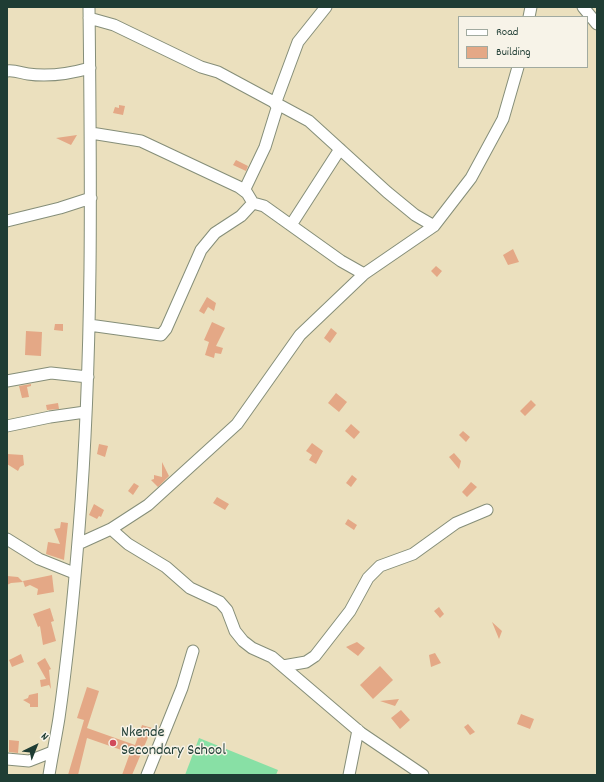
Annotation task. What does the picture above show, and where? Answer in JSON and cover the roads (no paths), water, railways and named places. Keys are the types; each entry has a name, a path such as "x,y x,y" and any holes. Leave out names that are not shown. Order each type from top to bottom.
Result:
{"street":[{"path":"244,191 265,147 276,104 298,42 326,7"},
{"path":"583,7 597,24"},
{"path":"50,775 52,752 63,686 78,544 88,377 91,198 89,12 194,64 218,72 309,121 387,192 415,215 434,226"},
{"path":"7,71 13,70 28,74 59,75 90,68"},
{"path":"78,544 111,529 148,505 237,424 300,335 364,274 434,226 471,178 504,119 518,68"},
{"path":"91,133 141,141 197,166 244,191 252,203 264,206 341,261 364,274"},
{"path":"291,225 340,149"},
{"path":"7,221 91,198"},
{"path":"89,325 160,335 168,322 201,250 215,233 241,216 252,203"},
{"path":"7,382 51,373 88,377"},
{"path":"7,426 50,417 85,412"},
{"path":"283,666 306,662 315,656 350,611 368,578 380,566 412,554 456,523 487,510"},
{"path":"111,529 128,544 166,567 190,588 220,602 227,610 235,630 243,641 252,648 272,657 358,730 423,775"},
{"path":"7,539 40,559 74,573"},
{"path":"148,775 182,688 193,651"},
{"path":"349,775 358,730"},
{"path":"7,759 29,761 52,752"}],"place":[{"name":"Nkende Secondary School","path":"113,743"}]}
